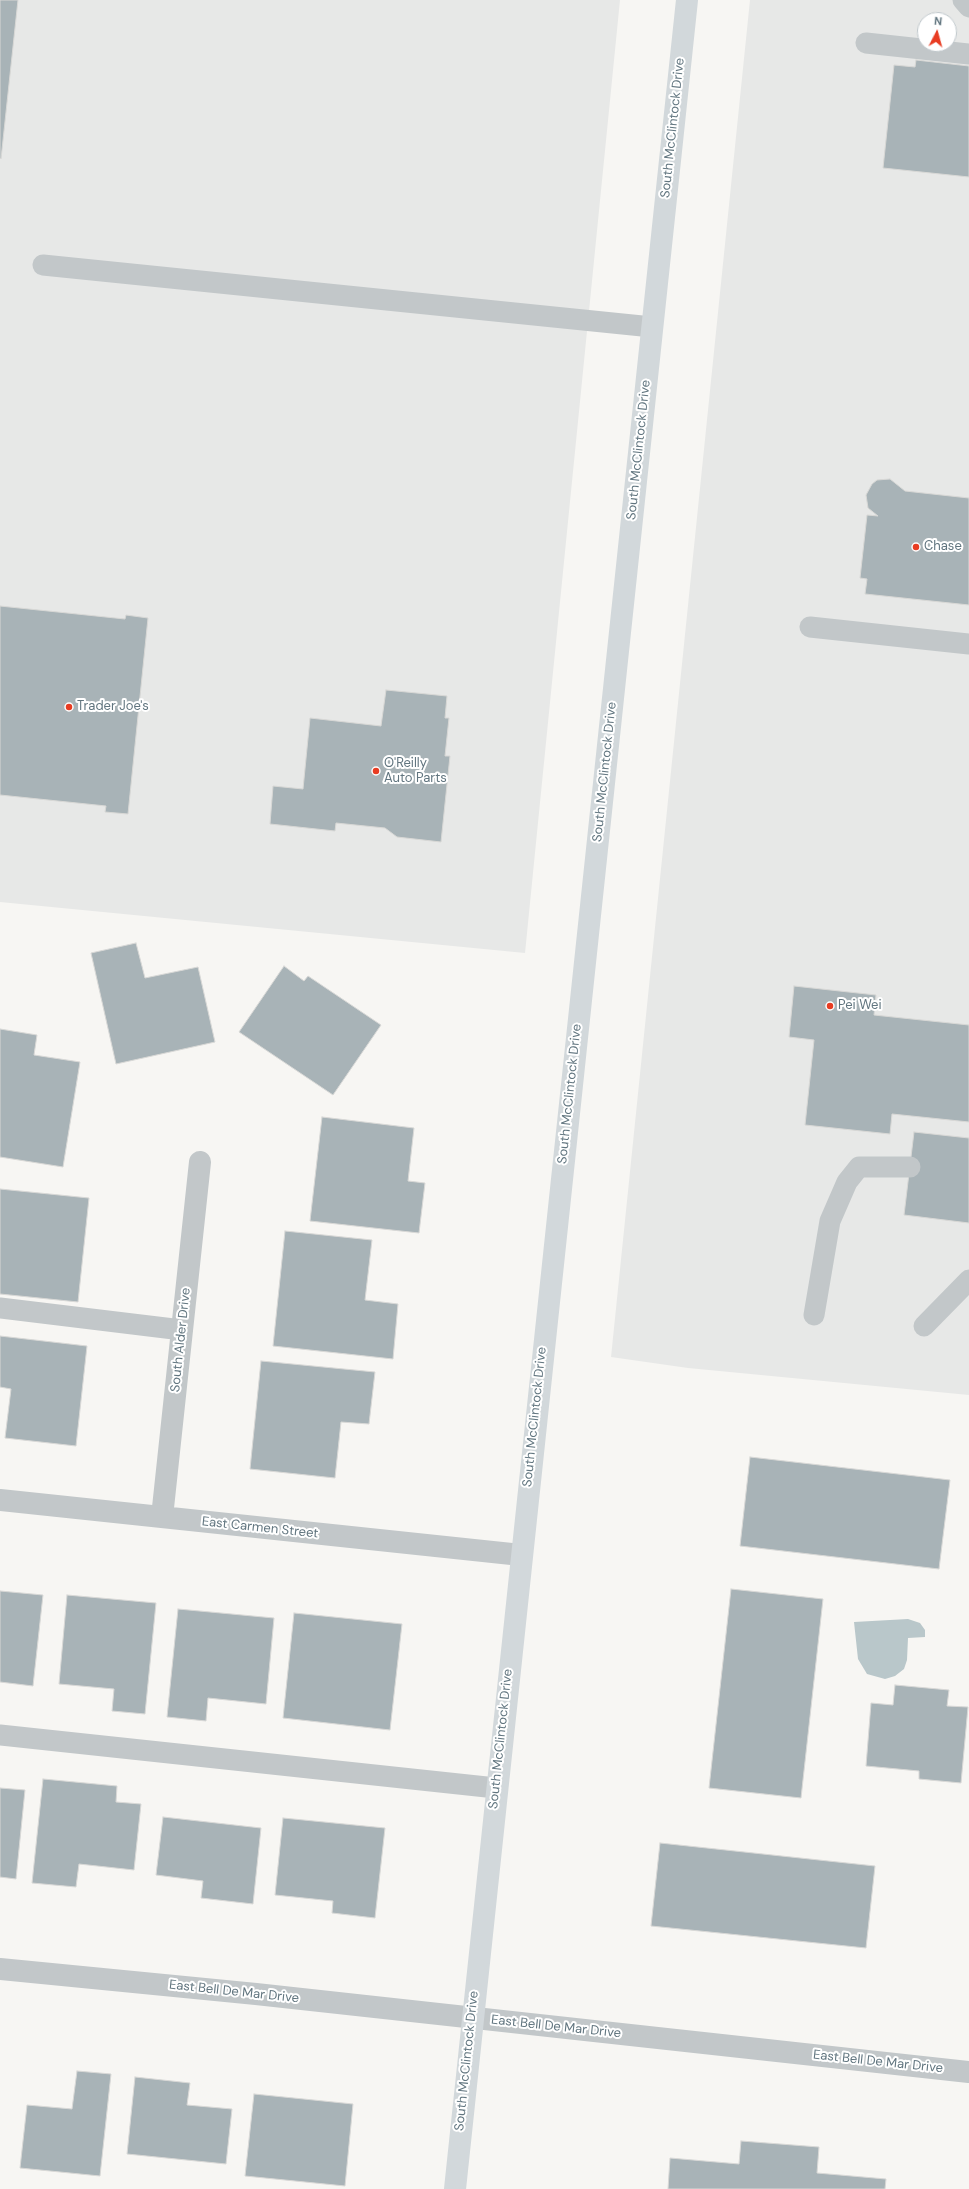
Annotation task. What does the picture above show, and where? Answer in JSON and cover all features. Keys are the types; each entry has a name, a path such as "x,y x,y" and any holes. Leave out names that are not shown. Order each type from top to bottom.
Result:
{"main road":[{"name":"South McClintock Drive","path":"454,2189 687,0"}],"street":[{"name":"South Alder Drive","path":"162,1517 200,1162"},
{"name":"East Carmen Street","path":"0,1500 521,1555"},
{"name":"East Bell De Mar Drive","path":"0,1969 969,2072"}],"lane":[{"path":"963,0 969,7"},
{"path":"866,43 969,54"},
{"path":"43,264 652,327"},
{"path":"810,627 969,644"},
{"path":"814,1314 830,1221 847,1182 859,1167 910,1167"},
{"path":"924,1326 969,1280"},
{"path":"0,1308 182,1330"},
{"path":"0,1735 496,1788"}],"shaded area":[{"path":"0,0 620,0 525,953 0,902"},
{"path":"750,0 969,0 969,1395 688,1368 611,1357"},
{"path":"908,1619 920,1623 925,1630 925,1637 908,1638 907,1660 904,1669 895,1676 885,1679 867,1674 858,1659 854,1622"}],"building":[{"path":"0,0 18,0 1,159 0,158"},
{"path":"916,60 969,66 969,177 883,168 894,65 915,67"},
{"name":"Chase","path":"890,479 905,491 969,498 969,605 865,594 867,579 860,578 867,515 878,516 868,508 866,495 872,484 877,480"},
{"name":"Trader Joe's","path":"0,606 125,619 126,615 148,618 128,814 105,812 106,806 0,795"},
{"name":"O'Reilly Auto Parts","path":"386,690 447,696 445,718 449,718 445,756 450,756 441,842 397,837 385,828 336,823 335,831 270,824 273,786 303,789 310,718 381,726"},
{"path":"136,943 145,978 198,967 215,1042 116,1064 91,953"},
{"path":"284,966 304,981 308,976 381,1025 333,1095 239,1032"},
{"path":"794,986 876,995 874,1015 969,1025 969,1122 892,1114 890,1134 805,1125 814,1040 789,1037"},
{"path":"0,1029 37,1035 34,1055 80,1062 63,1167 0,1157"},
{"path":"322,1117 414,1128 408,1181 425,1183 419,1233 310,1221"},
{"path":"914,1132 969,1138 969,1223 904,1215"},
{"path":"0,1189 89,1198 78,1302 0,1294"},
{"path":"285,1231 372,1240 365,1300 398,1304 393,1359 273,1346"},
{"path":"0,1336 87,1346 76,1446 5,1438 11,1389 0,1387"},
{"path":"261,1361 375,1372 369,1424 341,1422 335,1478 250,1469"},
{"path":"750,1457 950,1480 939,1569 740,1546"},
{"path":"731,1589 823,1599 801,1798 709,1788"},
{"path":"0,1591 43,1595 33,1686 0,1682"},
{"path":"67,1595 156,1603 145,1714 112,1711 114,1689 59,1684"},
{"path":"178,1609 274,1618 266,1704 208,1698 206,1721 167,1717"},
{"path":"294,1613 402,1624 390,1730 283,1718"},
{"path":"895,1685 949,1690 947,1706 968,1707 961,1783 919,1779 919,1771 866,1766 871,1703 893,1705"},
{"path":"43,1779 117,1786 116,1802 141,1804 134,1870 79,1864 76,1887 32,1883"},
{"path":"0,1788 25,1790 16,1879 0,1877"},
{"path":"163,1817 261,1828 253,1904 201,1898 203,1881 156,1875"},
{"path":"283,1818 385,1828 375,1918 332,1913 333,1901 275,1895"},
{"path":"660,1843 875,1866 866,1948 651,1926"},
{"path":"77,2071 111,2074 100,2176 20,2168 27,2105 72,2109"},
{"path":"135,2077 190,2083 187,2105 232,2109 226,2164 127,2154"},
{"path":"254,2094 353,2104 345,2186 245,2176"},
{"path":"741,2141 819,2147 817,2173 886,2179 885,2189 668,2189 670,2158 739,2164"}],"place":[{"name":"Chase","path":"916,547"},
{"name":"Trader Joe's","path":"69,707"},
{"name":"O'Reilly Auto Parts","path":"376,771"},
{"name":"Pei Wei","path":"830,1006"}]}
